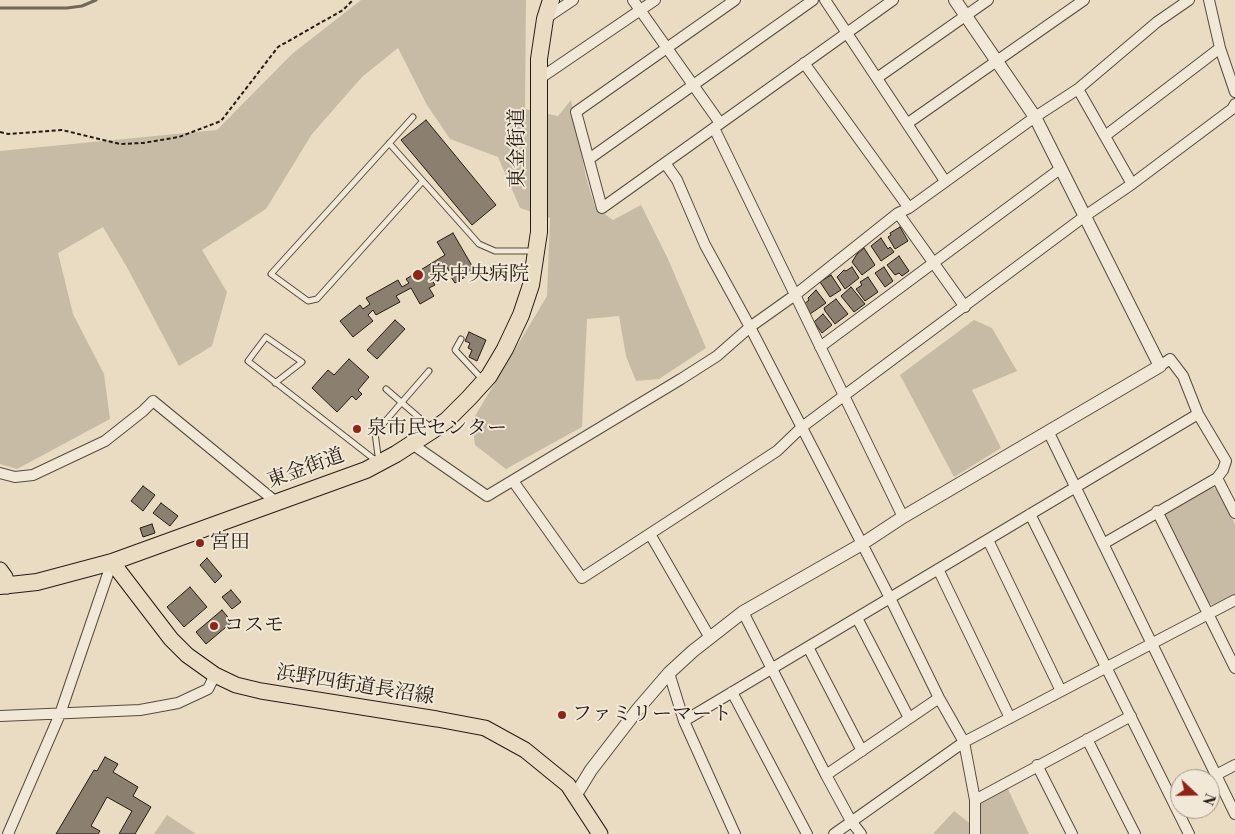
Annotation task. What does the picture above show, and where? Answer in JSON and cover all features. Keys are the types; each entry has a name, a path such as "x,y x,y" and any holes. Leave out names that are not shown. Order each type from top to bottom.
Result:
{"highway":[{"name":"東金街道","path":"4,586 62,576 112,562 366,470 433,430 446,420 484,381 505,349 521,315 531,285 539,232 539,59 545,19 551,0"}],"main road":[{"name":"浜野四街道長沼線","path":"112,562 171,639 187,655 215,675 236,685 261,691 485,728 525,750 568,785 600,834"},
{"path":"0,570 5,577 4,586"}],"street":[{"path":"545,19 573,0"},
{"path":"633,0 694,86 717,125 795,295 903,518"},
{"path":"539,79 655,0"},
{"path":"735,0 576,112 602,208 893,0"},
{"path":"589,159 813,0"},
{"path":"825,0 946,181"},
{"path":"955,0 1035,117 1160,366"},
{"path":"877,78 988,0"},
{"path":"908,123 1084,0"},
{"path":"412,444 487,496 718,356 750,327 795,295 898,213 908,208 1035,117 1078,89 1157,22 1189,0"},
{"path":"1209,0 1220,48 1235,92"},
{"path":"1105,136 1220,48"},
{"path":"804,63 908,208"},
{"path":"1078,89 1132,184"},
{"path":"513,481 582,578 777,451 802,427 1085,216 1132,184 1232,109 1235,104"},
{"path":"665,162 677,180 705,245 750,327 890,598 939,698 964,742 975,800 975,834"},
{"path":"820,347 1060,169"},
{"path":"898,213 964,307"},
{"path":"575,796 591,770 638,709 669,673 743,612 862,544 1170,359 1183,376 1198,414 1226,461 1224,470 1217,478 1157,511 1103,544"},
{"path":"0,473 15,477 41,472 105,441 153,401 276,502"},
{"path":"684,721 1198,414"},
{"path":"1049,433 1213,769"},
{"path":"1217,478 1235,513"},
{"path":"1157,511 1235,668"},
{"path":"1030,514 1190,834"},
{"path":"650,534 710,638"},
{"path":"988,540 1061,691"},
{"path":"8,834 60,714 112,562"},
{"path":"938,569 1010,718"},
{"path":"834,834 964,742 1106,668 1151,642 1235,600"},
{"path":"743,612 826,775 851,821 861,834"},
{"path":"857,618 909,718"},
{"path":"808,647 862,751"},
{"path":"669,673 684,721 735,834"},
{"path":"0,716 140,710 178,704 208,689 215,675"},
{"path":"732,692 807,834"},
{"path":"826,775 939,698"},
{"path":"975,800 1131,716"},
{"path":"1087,739 1135,834"},
{"path":"1037,765 1072,834"},
{"path":"1220,773 1235,765"},
{"path":"1220,783 1235,814"}],"lane":[{"path":"413,117 271,274 308,301 316,299 422,182"},
{"path":"389,143 479,244 495,251 536,251"},
{"path":"275,383 302,362 266,337 248,362 275,383 380,463"},
{"path":"461,339 455,350 484,381"},
{"path":"380,463 375,433 429,371"},
{"path":"386,389 433,430"}],"path":[{"path":"0,132 8,134 62,130 120,144 143,143 179,137 221,121 278,47 343,10 353,0"}],"shaded area":[{"path":"361,0 526,0 525,109 558,116 571,100 586,177 595,207 613,220 641,205 668,259 706,348 659,379 636,381 626,356 619,316 587,319 582,427 506,469 475,445 472,421 547,296 550,218 520,208 498,157 450,139 427,105 398,48 362,77 312,134 266,209 202,250 227,292 212,346 179,366 128,269 103,227 58,253 73,314 104,374 110,419 17,469 0,464 0,151 217,130 292,54"},
{"path":"974,320 992,328 1017,371 972,390 1001,448 954,477 900,375"},
{"path":"1212,487 1218,490 1235,524 1235,594 1213,605 1205,602 1164,519 1167,509"},
{"path":"1007,787 1029,834 933,834 954,811 980,831 980,807 984,797"},
{"path":"167,815 196,834 154,834"}],"building":[{"path":"426,120 496,205 472,225 401,140"},
{"path":"900,227 908,241 895,249 888,237 891,235 890,233"},
{"path":"453,233 475,271 455,283 451,277 460,271 457,267 449,271 446,265 435,271 438,277 432,280 435,285 429,288 434,296 420,304 411,288 396,296 400,302 376,315 373,310 368,315 373,321 353,337 340,321 360,305 363,309 370,304 366,298 398,280 402,287 409,283 406,279 445,255 437,242"},
{"path":"881,238 888,249 890,247 894,252 881,261 871,246"},
{"path":"864,248 875,265 862,275 852,262"},
{"path":"899,256 909,271 902,276 899,273 895,275 887,265"},
{"path":"852,267 859,278 845,289 837,277 844,270 846,271"},
{"path":"884,267 893,281 885,287 875,273"},
{"path":"831,275 841,290 830,297 820,282"},
{"path":"868,277 878,292 865,301 856,289 862,285 860,282"},
{"path":"851,287 865,304 854,312 841,296"},
{"path":"816,290 826,303 810,314 803,305"},
{"path":"836,299 848,314 835,324 824,308"},
{"path":"823,314 832,325 822,333 814,322"},
{"path":"395,320 405,329 377,359 367,350"},
{"path":"469,332 486,340 477,361 469,357 472,350 468,348 470,343 465,341"},
{"path":"349,359 369,377 358,390 362,394 356,400 352,396 337,412 312,388 328,370 334,375"},
{"path":"143,486 155,495 143,511 131,501"},
{"path":"161,503 178,516 170,526 153,513"},
{"path":"152,524 155,533 143,537 140,528"},
{"path":"207,558 222,576 215,583 200,565"},
{"path":"190,587 207,607 184,627 167,607"},
{"path":"231,590 241,602 232,609 222,597"},
{"path":"222,610 232,622 206,644 196,632"},
{"path":"105,757 118,764 113,772 138,787 133,796 151,807 135,834 119,834 132,811 107,797 91,826 100,831 98,834 56,834 94,770 97,771"}],"waterway":[{"path":"0,8 67,8 82,6 96,0"}],"place":[{"name":"泉中央病院","path":"418,275"},
{"name":"泉市民センター","path":"357,429"},
{"name":"宮田","path":"200,543"},
{"name":"コスモ","path":"214,626"},
{"name":"ファミリーマート","path":"562,715"}]}
